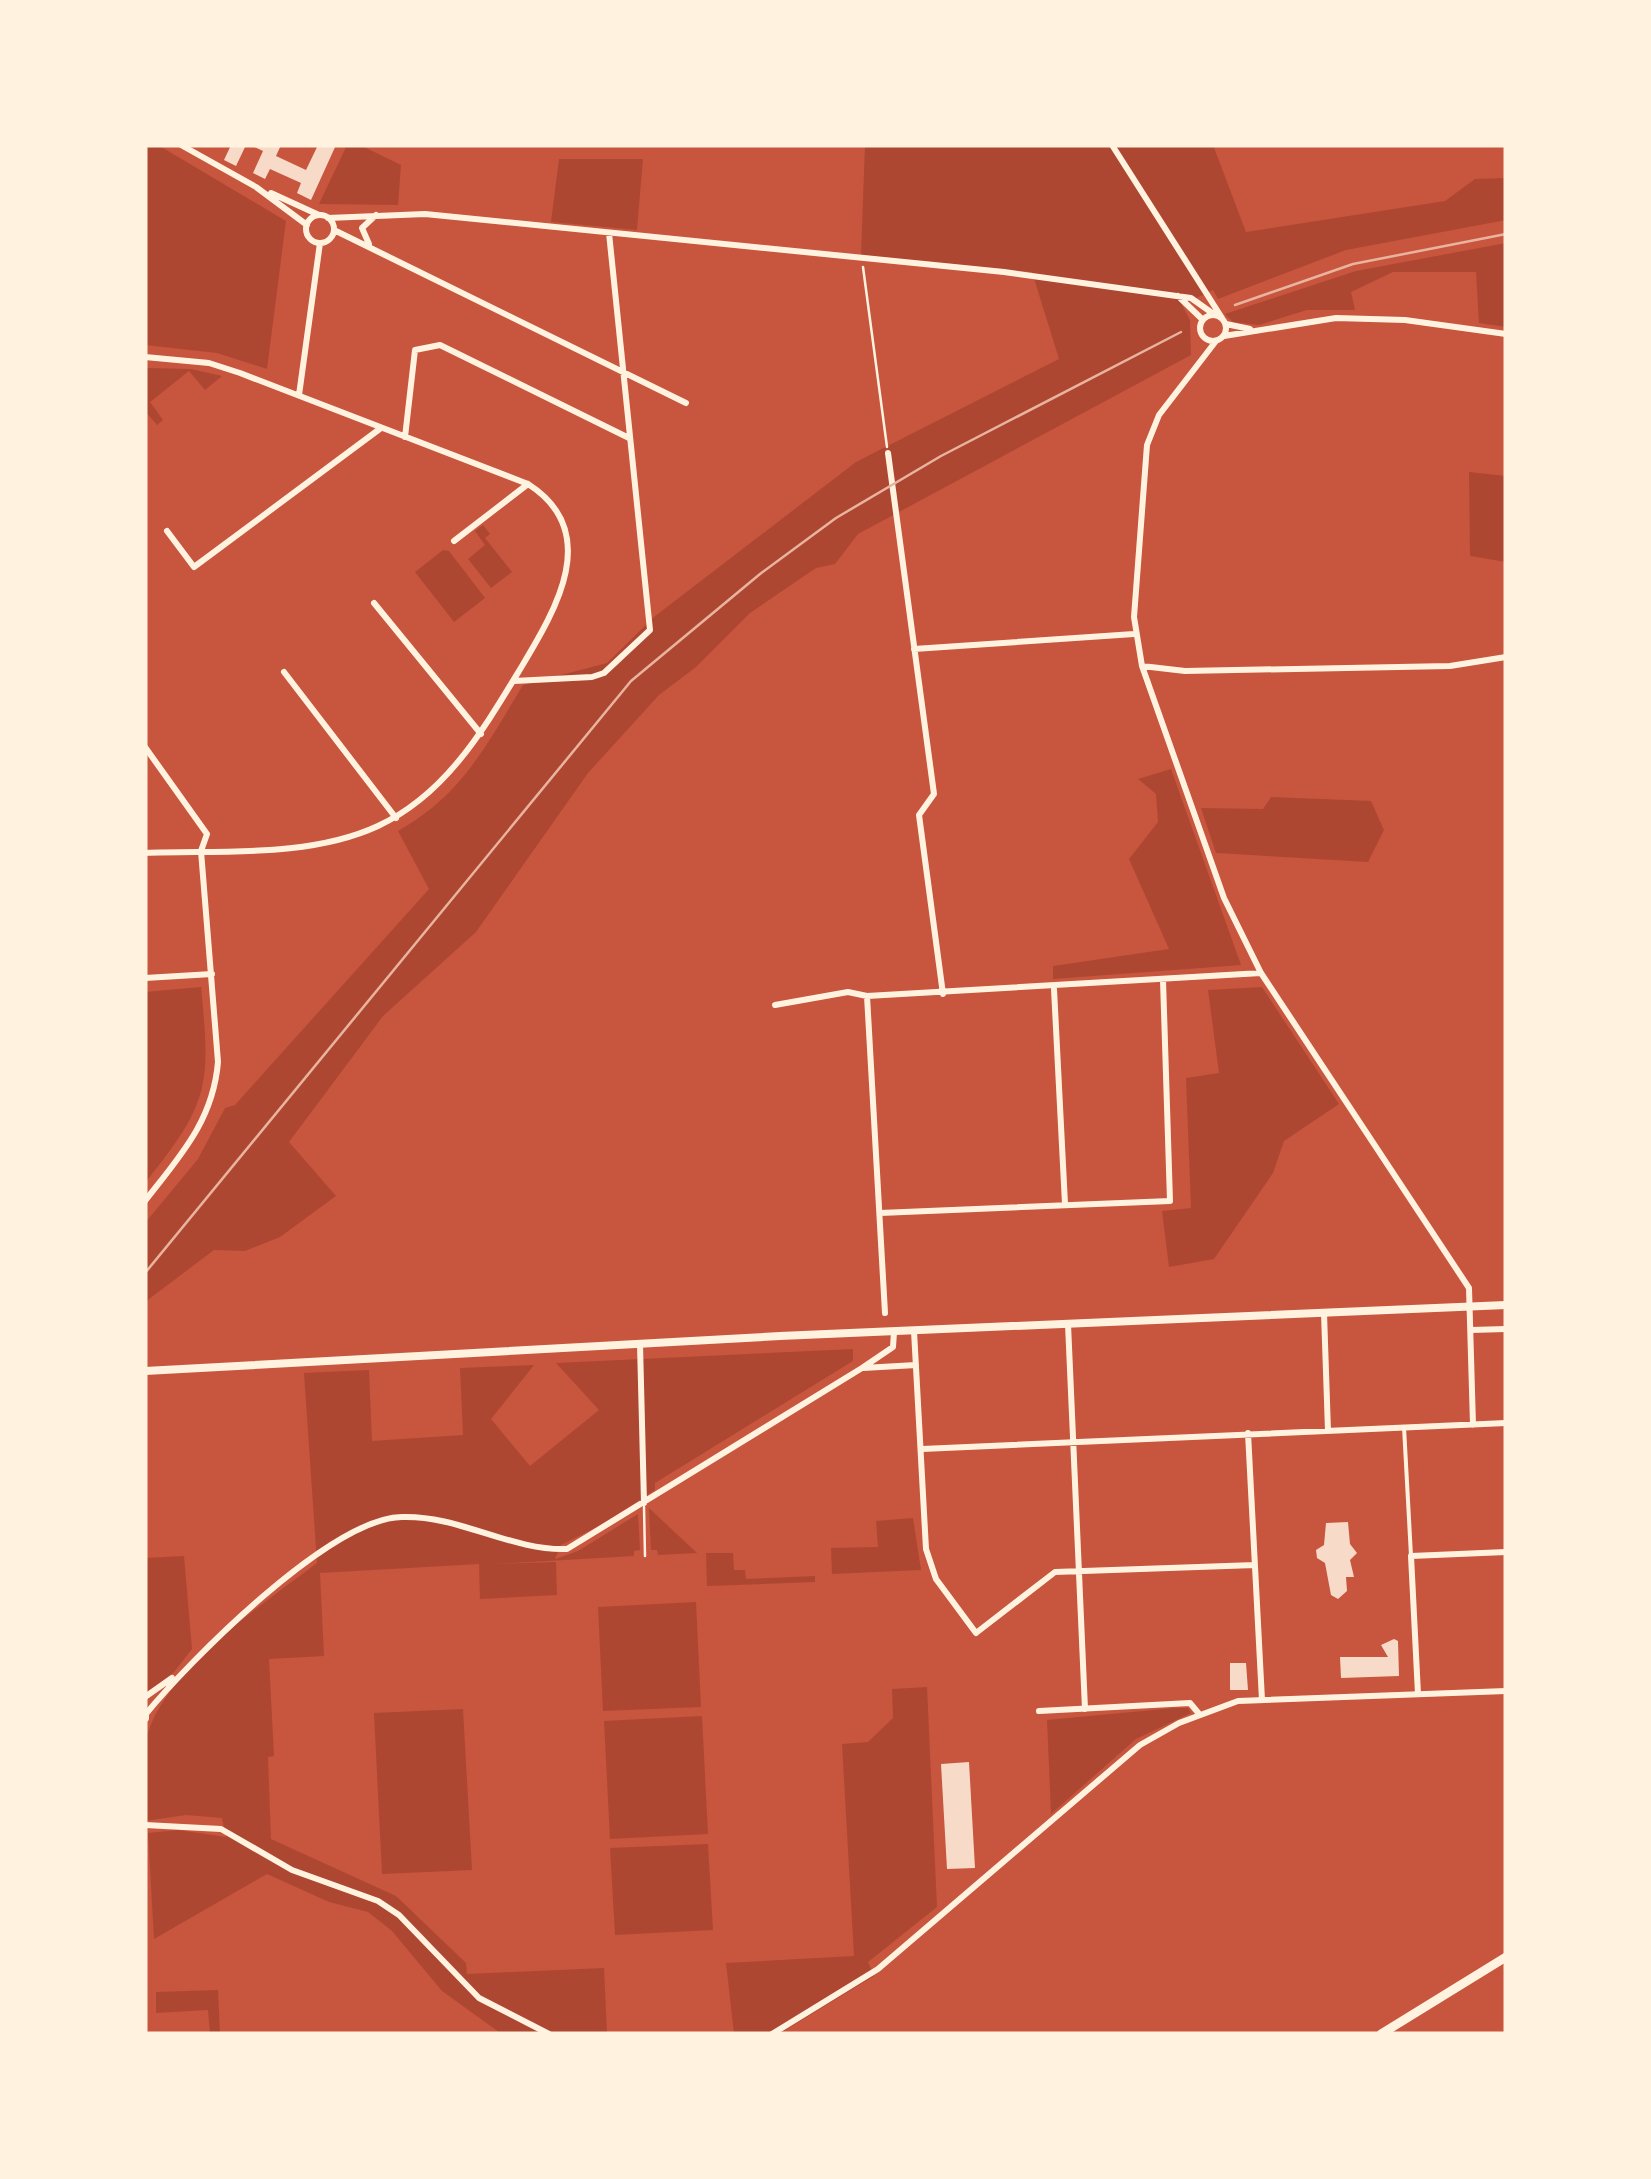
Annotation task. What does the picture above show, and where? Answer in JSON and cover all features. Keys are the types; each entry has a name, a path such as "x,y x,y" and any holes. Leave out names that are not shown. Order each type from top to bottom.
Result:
{"main road":[{"path":"148,1368 1503,1304"},
{"path":"1382,2034 1506,1956"}],"street":[{"path":"182,145 256,187 324,217 334,230 686,403"},
{"path":"1112,145 1221,319 1224,336"},
{"path":"256,187 307,225 309,238 320,243 328,240 334,230"},
{"path":"373,248 363,238 362,228 379,214"},
{"path":"307,225 324,217 425,214 862,259 1191,298 1221,319 1256,330"},
{"path":"513,681 592,678 604,673 650,630 610,233"},
{"path":"298,395 320,243"},
{"path":"1177,296 1202,320 1221,319"},
{"path":"1473,1425 1469,1288 1262,973 1224,898 1134,634 1146,445 1159,415 1216,342 1224,336 1256,330 1353,318 1405,320 1506,334"},
{"path":"1199,360 1202,320"},
{"path":"1201,334 1216,342"},
{"path":"404,437 415,350 421,345 440,346 630,438"},
{"path":"145,357 210,363 528,484 545,497 560,520 568,566 556,607 481,734 447,776 396,818 329,842 145,853"},
{"path":"167,531 194,568 381,428"},
{"path":"889,457 934,794 919,815 943,994"},
{"path":"454,542 528,484"},
{"path":"374,602 481,734"},
{"path":"914,649 1134,634"},
{"path":"1142,666 1186,671 1450,666 1506,656"},
{"path":"284,672 396,818"},
{"path":"145,747 202,823 207,843 202,851 216,1094 199,1132 145,1201"},
{"path":"775,1005 848,992 867,996 1054,989 1262,973"},
{"path":"145,978 212,974"},
{"path":"880,1212 1170,1201 1163,980"},
{"path":"1054,989 1065,1204"},
{"path":"867,996 885,1313"},
{"path":"1324,1313 1328,1431"},
{"path":"1068,1324 1085,1709"},
{"path":"1471,1330 1506,1329"},
{"path":"145,1716 181,1671 218,1634 364,1525 401,1516 442,1522 548,1550 567,1550 862,1368 893,1347 894,1332"},
{"path":"914,1332 930,1566 944,1592 976,1632 1054,1572 1255,1565"},
{"path":"640,1344 644,1504"},
{"path":"862,1368 916,1365"},
{"path":"922,1449 1506,1422"},
{"path":"1404,1427 1418,1694"},
{"path":"1248,1434 1262,1700"},
{"path":"1412,1556 1506,1552"},
{"path":"145,1697 181,1671"},
{"path":"772,2034 878,1970 1140,1744 1200,1714 1234,1702 1506,1691"},
{"path":"1039,1711 1194,1703 1200,1714"},
{"path":"145,1825 221,1829 292,1870 378,1901 399,1915 470,1992 549,2034"}],"lane":[{"path":"644,1504 646,1556"}],"path":[{"path":"862,259 889,457"}],"shaded area":[{"path":"145,145 158,145 286,221 267,369 217,353 145,345"},
{"path":"347,145 360,145 401,165 398,205 319,204"},
{"path":"865,145 1213,145 1246,232 1445,201 1475,179 1506,178 1506,220 1346,250 1218,299 1213,290 1182,305 1190,320 1191,355 858,534 835,564 816,568 750,613 696,667 659,695 588,773 476,932 383,1016 289,1142 336,1196 280,1237 245,1251 214,1250 145,1302 145,1223 198,1159 225,1108 235,1105 429,889 398,831 456,785 484,749 523,685 607,663 654,617 856,462 1059,359 1032,272 861,255"},
{"path":"559,159 643,159 637,230 551,222"},
{"path":"1506,243 1506,327 1479,323 1476,272 1393,272 1351,292 1355,310 1307,310 1259,325 1233,322 1225,314 1356,271"},
{"path":"145,368 191,369 222,376 205,390 189,371 150,402 163,420 157,425 145,411"},
{"path":"1469,472 1506,476 1506,562 1470,556"},
{"path":"483,525 490,534 485,538 512,572 491,588 468,559 485,545 475,531"},
{"path":"443,550 449,551 485,598 454,622 415,572"},
{"path":"1171,769 1241,965 1053,979 1053,966 1169,949 1129,859 1158,822 1156,794 1138,779"},
{"path":"1271,797 1371,801 1384,830 1368,862 1216,853 1201,808 1263,809"},
{"path":"201,987 205,1072 201,1092 182,1133 145,1183 145,992"},
{"path":"1262,987 1339,1104 1284,1141 1273,1173 1214,1259 1169,1267 1162,1211 1191,1208 1186,1078 1219,1073 1208,990"},
{"path":"853,1349 853,1361 655,1483 655,1490 603,1524 561,1545 555,1559 578,1551 638,1514 640,1550 634,1551 634,1556 494,1564 556,1562 557,1595 480,1599 479,1564 320,1573 324,1656 269,1659 274,1756 268,1757 271,1839 396,1896 466,1963 467,1974 604,1968 607,2034 499,2032 442,1991 392,1931 368,1912 329,1902 267,1874 154,1939 148,1833 178,1830 226,1837 222,1818 186,1815 145,1821 144,1753 154,1718 191,1666 216,1642 317,1563 304,1373 369,1370 372,1441 463,1435 460,1368 534,1365 491,1419 530,1466 599,1410 556,1363"},
{"path":"649,1508 697,1553 658,1555 657,1550 651,1550"},
{"path":"913,1518 921,1570 832,1574 831,1548 878,1547 876,1521"},
{"path":"706,1553 733,1553 734,1570 745,1570 746,1579 815,1576 815,1582 707,1586"},
{"path":"184,1556 192,1649 174,1672 145,1694 145,1558"},
{"path":"696,1602 701,1707 603,1711 598,1607"},
{"path":"927,1687 937,1907 868,1962 874,1976 779,2034 734,2034 726,1963 854,1956 842,1744 868,1742 893,1718 892,1689"},
{"path":"1188,1708 1191,1713 1136,1739 1051,1814 1047,1720"},
{"path":"463,1709 472,1870 382,1874 374,1713"},
{"path":"702,1716 708,1834 610,1839 604,1721"},
{"path":"708,1844 713,1930 615,1935 610,1848"},
{"path":"218,1990 220,2034 210,2034 208,2010 156,2013 156,1992"}],"building":[{"path":"231,145 246,145 236,166 224,160"},
{"path":"250,145 281,145 276,156 306,170 318,145 336,145 311,200 297,193 301,183 270,169 265,179 253,173 263,151"},
{"path":"1348,1522 1350,1544 1357,1553 1350,1560 1354,1577 1346,1577 1347,1591 1338,1599 1331,1595 1325,1563 1317,1558 1316,1550 1324,1545 1326,1523"},
{"path":"1398,1641 1399,1676 1341,1678 1340,1657 1388,1657 1381,1645"},
{"path":"1230,1663 1246,1663 1248,1690 1230,1690"},
{"path":"969,1762 975,1868 947,1869 941,1764"}],"railway":[{"path":"1235,305 1353,264 1506,234"},
{"path":"145,1273 631,681 760,574 836,518 941,456 1181,332"}]}
